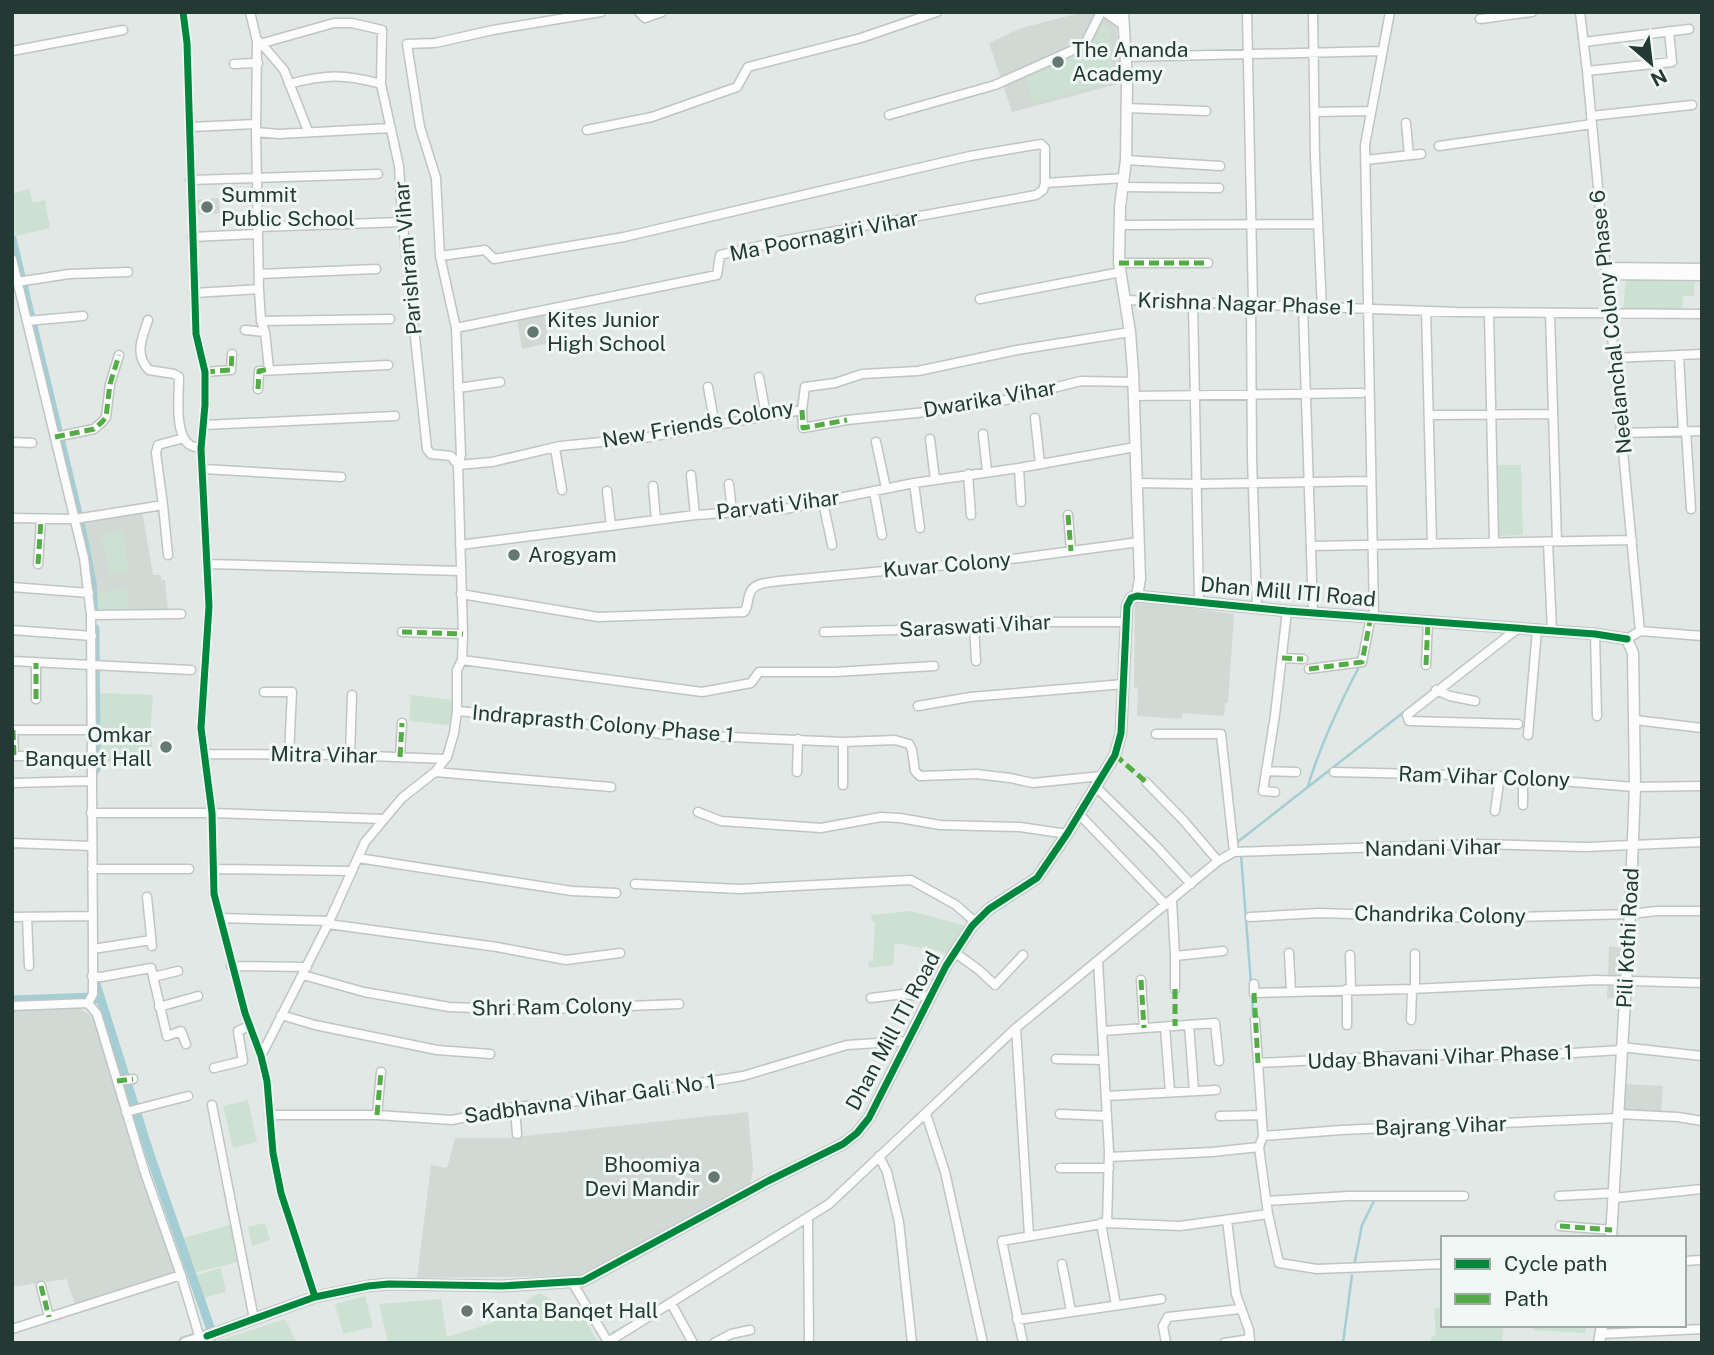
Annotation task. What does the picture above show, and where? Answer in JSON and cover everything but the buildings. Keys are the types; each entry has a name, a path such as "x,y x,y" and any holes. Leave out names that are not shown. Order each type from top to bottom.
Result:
{"main road":[{"path":"185,1343 205,1339"}],"street":[{"path":"183,12 187,43 196,334 205,372 201,449 209,564 209,606 201,728 212,813 214,894 232,967 267,1081 273,1153 281,1193 315,1297"},
{"path":"250,12 260,42 284,70 309,131"},
{"path":"260,42 324,25 352,23 350,12"},
{"path":"261,1056 270,1043 281,1015 329,922 365,842 402,798 435,772 445,759 454,733 457,670 462,660 463,635 458,465 461,455 456,328 440,256 436,178 420,127 407,44 435,43 493,30 601,12"},
{"path":"639,12 645,18 662,12"},
{"path":"587,130 652,117 737,87 748,67 861,38 937,12"},
{"path":"889,115 995,85 1086,42 1104,12 1123,18 1126,160 1119,225 1120,267 1130,332 1133,382 1140,579 1137,596"},
{"path":"1247,12 1252,226 1252,483 1257,608"},
{"path":"1313,12 1315,158 1322,308"},
{"path":"1309,669 1362,662 1372,617 1365,159 1371,111 1390,12"},
{"path":"1480,19 1532,12"},
{"name":"Neelanchal Colony Phase 6","path":"1580,12 1640,631"},
{"name":"Parishram Vihar","path":"352,23 383,30 381,84 399,166 427,449 431,454 451,456 458,465"},
{"path":"1584,42 1689,29"},
{"path":"12,51 123,30"},
{"path":"1587,71 1672,62 1669,32"},
{"path":"260,42 256,128 257,230 261,321 265,332 269,369"},
{"path":"1125,57 1383,51"},
{"path":"234,64 258,63"},
{"path":"289,84 335,75 358,77 381,84"},
{"path":"1439,146 1692,105"},
{"path":"1126,108 1206,111"},
{"path":"1315,112 1371,111"},
{"path":"1406,123 1409,155"},
{"path":"190,127 256,128 279,134 391,128"},
{"path":"440,256 485,250 494,259 624,237 970,156 1041,144 1045,148 1045,183"},
{"path":"1365,159 1421,154"},
{"path":"1126,160 1220,166"},
{"path":"190,180 378,174"},
{"name":"Ma Poornagiri Vihar","path":"456,328 717,275 720,255 1036,195 1043,190 1045,183 1123,182 1219,188"},
{"path":"192,237 257,230 403,222"},
{"path":"1119,225 1318,224"},
{"path":"12,259 21,281 78,519 94,615 92,636 95,665 90,781 94,813 91,846 95,869 92,916 96,976 91,999 125,1080 131,1110 181,1275 205,1339"},
{"path":"980,299 1120,267 1208,263"},
{"path":"259,274 376,268"},
{"path":"1605,271 1702,268"},
{"path":"1605,271 1702,276"},
{"path":"21,281 69,274 128,272"},
{"path":"194,293 259,289"},
{"name":"Krishna Nagar Phase 1","path":"1126,300 1426,311 1702,314"},
{"path":"1193,303 1199,602"},
{"path":"1303,307 1313,612"},
{"path":"1426,311 1432,544"},
{"path":"1489,312 1494,543"},
{"path":"1550,313 1553,414 1552,631"},
{"path":"30,320 83,316"},
{"path":"261,321 390,319"},
{"path":"148,320 139,351 149,370 178,377 178,410 184,439 189,445 201,449"},
{"path":"245,330 265,332"},
{"name":"New Friends Colony","path":"458,465 492,462 555,448 632,439 802,410 805,387 835,383 862,374 918,371 1030,348 1130,332"},
{"path":"205,372 230,370 232,354"},
{"path":"57,436 94,429 103,422 119,355"},
{"path":"1679,355 1692,509"},
{"path":"1614,358 1702,355"},
{"path":"258,389 259,371 269,369 388,365"},
{"path":"759,377 766,415"},
{"name":"Dwarika Vihar","path":"802,410 803,428 1006,400 1081,381 1133,382"},
{"path":"458,388 500,382"},
{"path":"708,387 715,426"},
{"path":"1133,396 1362,393"},
{"path":"1429,415 1553,414"},
{"path":"204,425 395,416"},
{"path":"1035,418 1040,464"},
{"path":"1622,433 1702,431"},
{"path":"983,434 987,471"},
{"path":"168,555 156,453 158,445 184,439"},
{"path":"930,439 935,480"},
{"path":"12,442 32,443"},
{"path":"876,442 886,488"},
{"name":"Parvati Vihar","path":"460,545 695,515 785,509 914,483 1135,447"},
{"path":"555,448 562,490"},
{"path":"1019,468 1021,502"},
{"path":"204,469 341,477"},
{"path":"968,474 971,515"},
{"path":"691,475 695,515"},
{"path":"1137,483 1370,481"},
{"path":"914,483 920,528"},
{"path":"729,484 732,512"},
{"path":"653,486 656,520"},
{"path":"607,491 611,526"},
{"path":"874,492 882,535"},
{"path":"823,502 832,545"},
{"path":"12,518 78,519 163,505"},
{"path":"1068,515 1071,551"},
{"path":"38,564 41,520"},
{"path":"1312,546 1632,540"},
{"name":"Kuvar Colony","path":"461,594 598,617 744,612 747,610 748,596 755,585 1139,542"},
{"path":"209,564 460,571"},
{"path":"12,587 89,593"},
{"name":"Dhan Mill ITI Road","path":"205,1339 315,1297 389,1283 502,1286 583,1281 768,1181 843,1144 857,1133 869,1118 954,952 975,922 1037,878 1115,755 1121,733 1127,606 1131,598 1137,596 1287,611 1595,634 1627,639"},
{"path":"1275,792 1262,791 1287,611"},
{"path":"94,615 181,614"},
{"path":"1426,665 1428,621"},
{"name":"Saraswati Vihar","path":"824,632 896,631 1014,622 1126,622"},
{"path":"974,625 976,661"},
{"path":"12,629 92,636"},
{"path":"1517,629 1407,715 1409,721 1518,724"},
{"path":"1528,735 1537,630"},
{"path":"1627,639 1640,631 1702,636"},
{"path":"402,632 463,635"},
{"path":"1595,634 1597,716"},
{"name":"Pili Kothi Road","path":"1611,1234 1635,787 1633,653 1627,639"},
{"path":"1282,659 1303,659"},
{"path":"462,660 702,692 751,683 760,672 835,672 934,666"},
{"path":"12,661 191,670"},
{"path":"36,663 36,699"},
{"path":"918,706 970,697 1124,684"},
{"path":"1436,690 1475,701"},
{"path":"264,692 292,692 289,754"},
{"path":"350,755 352,695"},
{"name":"Indraprasth Colony Phase 1","path":"457,711 528,716 662,734 843,742 895,740 909,744 915,771 920,776 976,774 1034,783 1101,776"},
{"path":"1635,720 1702,728"},
{"path":"400,757 402,723"},
{"path":"33,756 13,756 13,730 92,730"},
{"path":"572,1282 608,1342 808,1218 829,1204 1016,1028 1233,847 1221,734 1156,734"},
{"path":"797,772 798,739"},
{"path":"843,742 843,785"},
{"name":"Mitra Vihar","path":"204,754 445,759"},
{"path":"1266,771 1296,772"},
{"path":"435,772 611,787"},
{"name":"Ram Vihar Colony","path":"1334,772 1523,777 1635,787 1702,786"},
{"path":"1495,811 1500,776"},
{"path":"1523,777 1523,805"},
{"path":"12,783 90,781"},
{"path":"1146,782 1185,821 1217,859"},
{"path":"1095,786 1189,883"},
{"path":"698,812 721,821 821,828 881,817 940,825 1020,827 1067,834"},
{"path":"94,813 212,813 383,819"},
{"path":"1079,814 1166,903 1174,956 1175,989"},
{"name":"Nandani Vihar","path":"1233,847 1476,844 1586,847 1702,842"},
{"path":"12,843 91,846"},
{"path":"358,858 572,891 616,893"},
{"path":"95,869 189,869"},
{"path":"215,869 352,871"},
{"path":"635,884 740,889 911,880 956,905 975,922"},
{"path":"96,948 151,943 147,897"},
{"name":"Chandrika Colony","path":"1250,917 1319,914 1478,918 1702,911"},
{"path":"12,917 92,916"},
{"path":"27,917 29,966"},
{"path":"220,918 329,922 566,960 620,953"},
{"path":"1174,956 1223,951"},
{"path":"954,952 995,985 1023,955"},
{"path":"1289,953 1291,992"},
{"path":"1411,1020 1415,954"},
{"path":"1347,1025 1350,955"},
{"path":"1098,961 1109,1157 1104,1223 1116,1305"},
{"name":"Shri Ram Colony","path":"232,967 305,971 364,992 460,1008 529,1010 678,1004"},
{"path":"96,976 151,968 167,1036 181,1031 186,1044"},
{"path":"153,977 178,971"},
{"path":"1141,980 1144,1028"},
{"path":"1254,984 1254,993 1414,989 1585,980 1702,983"},
{"path":"872,998 903,995 930,997"},
{"path":"159,1007 198,996"},
{"path":"12,1006 91,999"},
{"path":"281,1015 315,1025 437,1050 490,1054"},
{"path":"1255,1020 1263,1136 1259,1147 1279,1263 1318,1269 1441,1264"},
{"path":"1103,1031 1215,1023 1219,1061"},
{"path":"1189,1025 1194,1091"},
{"path":"214,1068 243,1061 238,1031 249,1026"},
{"path":"1165,1027 1170,1093"},
{"path":"1016,1028 1029,1235"},
{"name":"Sadbhavna Vihar Gali No 1","path":"269,1115 377,1115 452,1119 515,1107 602,1099 743,1076 846,1045 907,1041"},
{"name":"Uday Bhavani Vihar Phase 1","path":"1258,1063 1419,1055 1541,1055 1621,1049 1702,1056"},
{"path":"1056,1059 1104,1060"},
{"path":"377,1115 381,1072"},
{"path":"1106,1096 1216,1090"},
{"path":"131,1110 188,1096"},
{"path":"212,1105 254,1319"},
{"path":"515,1107 517,1134"},
{"path":"926,1114 945,1172 983,1343"},
{"path":"1060,1114 1107,1116"},
{"path":"1220,1116 1261,1115"},
{"name":"Bajrang Vihar","path":"1263,1136 1618,1116 1678,1116 1702,1121"},
{"path":"1109,1157 1259,1147"},
{"path":"879,1156 887,1172 900,1222 912,1343"},
{"path":"1060,1168 1109,1168"},
{"path":"1559,1196 1702,1189"},
{"path":"1267,1201 1348,1196 1464,1196"},
{"path":"1023,1343 1002,1241 1104,1223 1180,1226 1269,1214"},
{"path":"808,1218 809,1343"},
{"path":"1224,1343 1250,1341 1249,1330 1240,1309 1227,1220"},
{"path":"1560,1226 1611,1234"},
{"path":"1062,1264 1071,1311"},
{"path":"12,1329 181,1275"},
{"path":"41,1286 49,1317"},
{"path":"1017,1320 1161,1299"},
{"path":"671,1303 693,1343"},
{"path":"1166,1343 1163,1326 1168,1317 1240,1309"},
{"path":"1600,1334 1702,1329"},
{"path":"714,1343 731,1334 750,1330"}],"shaded area":[{"name":"The Ananda Academy","path":"1084,12 1097,12 1103,19 1106,17 1116,23 1122,83 1012,112 989,43 1021,28"},
{"name":"Summit Public School","path":"219,198 220,213 195,215 195,200"},
{"name":"Kites Junior High School","path":"544,315 549,343 522,349 517,320"},
{"path":"142,511 153,575 160,575 162,580 165,580 168,610 98,611 83,521"},
{"path":"1135,601 1234,614 1228,703 1225,703 1224,716 1183,713 1181,719 1137,716 1138,687 1134,688"},
{"path":"1609,946 1621,948 1619,998 1607,998"},
{"path":"77,1006 96,1020 128,1130 175,1271 75,1304 66,1279 12,1287 12,1008"},
{"path":"1624,1084 1663,1086 1661,1114 1622,1113"},
{"path":"748,1112 753,1168 750,1186 579,1276 417,1278 431,1165 447,1168 455,1138 506,1138"}],"green space":[{"path":"1099,26 1109,28 1114,81 1033,103 1025,72 1079,52"},
{"path":"29,189 33,203 45,200 50,228 16,236 12,223 12,194"},
{"path":"1626,279 1695,282 1694,296 1683,296 1682,311 1623,310"},
{"path":"1496,465 1521,465 1523,535 1498,536"},
{"path":"123,531 129,572 110,575 102,536"},
{"path":"127,588 129,610 98,611 96,593"},
{"path":"100,693 153,695 153,763 100,762"},
{"path":"411,695 453,700 450,725 409,721"},
{"path":"911,911 967,926 947,954 924,946 922,948 895,943 893,965 869,968 868,962 873,960 875,921 872,921 871,915"},
{"path":"248,1100 257,1142 233,1148 223,1106"},
{"path":"265,1223 270,1240 252,1246 248,1227"},
{"path":"233,1224 241,1261 194,1273 183,1238"},
{"path":"221,1268 226,1292 203,1298 197,1275"},
{"path":"539,1293 583,1316 598,1343 388,1342 379,1304 441,1299 447,1337 492,1323"},
{"path":"365,1296 373,1327 343,1334 335,1304"},
{"path":"1441,1307 1441,1327 1526,1328 1503,1328 1502,1343 1431,1343 1431,1337 1436,1336 1434,1309"},
{"path":"285,1319 297,1343 217,1341"},
{"path":"1533,1327 1586,1327 1586,1333 1533,1330"}],"waterway":[{"path":"12,239 81,526 92,582 94,615"},
{"path":"95,629 96,769"},
{"path":"1235,844 1473,658"},
{"path":"1308,786 1331,724 1360,665"},
{"path":"1241,855 1251,984"},
{"path":"96,976 96,984 151,1158 210,1327"},
{"path":"1252,995 1253,1016"},
{"path":"12,1000 96,999"},
{"path":"957,1078 1001,1037"},
{"path":"1355,1261 1362,1225 1375,1199"},
{"path":"1343,1343 1352,1275"},
{"path":"613,1333 638,1319"}],"marked path":[{"path":"1119,263 1208,263"},
{"path":"205,372 231,370 232,354"},
{"path":"55,437 94,429 106,417 110,384 119,355"},
{"path":"258,389 259,371 269,369"},
{"path":"802,410 803,428 847,420"},
{"path":"1068,515 1071,551"},
{"path":"38,564 41,520"},
{"path":"1309,669 1362,662 1371,616"},
{"path":"1426,665 1428,621"},
{"path":"402,632 463,634"},
{"path":"1282,658 1303,659"},
{"path":"36,663 36,699"},
{"path":"400,757 402,723"},
{"path":"13,730 14,756"},
{"path":"1115,755 1146,782"},
{"path":"1141,980 1144,1028"},
{"path":"1175,989 1175,1026"},
{"path":"1254,993 1258,1063"},
{"path":"377,1115 381,1072"},
{"path":"117,1081 133,1079"},
{"path":"1560,1226 1612,1230"},
{"path":"41,1286 49,1317"}],"cycle path":[{"path":"183,12 187,43 196,334 205,372 201,449 209,606 201,728 212,813 214,894 245,1013 267,1081 273,1153 281,1193 315,1297"},
{"path":"207,1336 315,1297 368,1286 502,1286 583,1281 768,1181 843,1144 857,1133 869,1118 946,966 972,926 989,909 1037,878 1115,755 1121,733 1127,606 1131,598 1137,596 1287,611 1595,634 1627,639"}],"place":[{"name":"The Ananda Academy","path":"1058,62"},
{"name":"Summit Public School","path":"207,207"},
{"name":"Kites Junior High School","path":"533,332"},
{"name":"Arogyam","path":"514,555"},
{"name":"Omkar Banquet Hall","path":"166,747"},
{"name":"Bhoomiya Devi Mandir","path":"714,1177"},
{"name":"Kanta Banqet Hall","path":"467,1311"}]}
